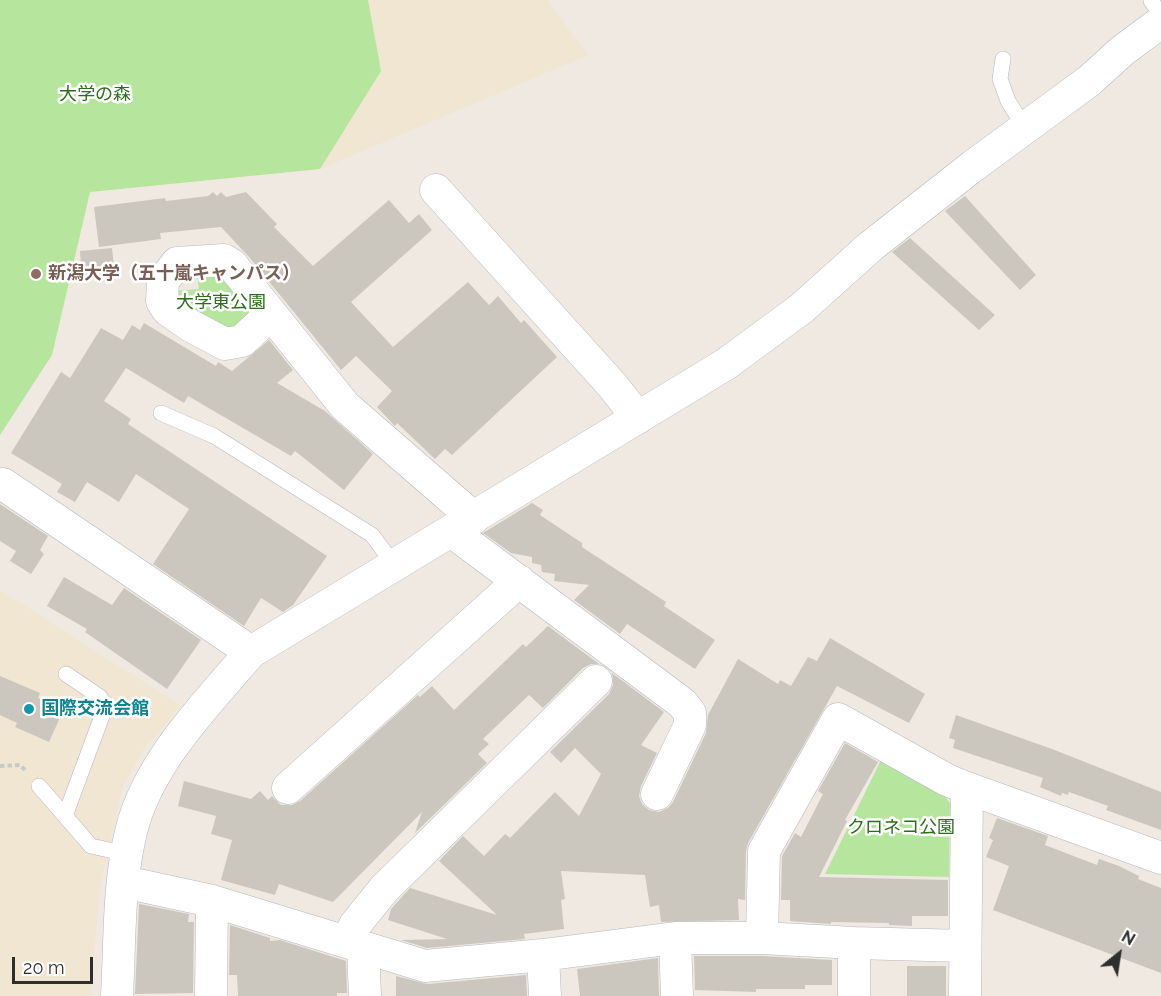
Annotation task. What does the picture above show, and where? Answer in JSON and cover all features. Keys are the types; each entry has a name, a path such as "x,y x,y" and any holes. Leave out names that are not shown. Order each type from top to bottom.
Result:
{"street":[{"path":"117,996 125,868 132,827 148,786 176,742 251,652 726,364 802,308 871,246 1089,81 1122,51 1161,22"},
{"path":"436,190 612,385 638,418"},
{"path":"270,315 345,406 519,581 682,703 690,713 690,725 657,794"},
{"path":"3,484 251,652"},
{"path":"288,788 519,581"},
{"path":"364,996 355,945 355,925 384,890 596,681"},
{"path":"762,938 764,851 838,719 947,780 1161,858"},
{"path":"965,996 967,788"},
{"path":"125,868 212,901 424,966 543,955 675,938 762,938 965,946"},
{"path":"211,996 212,901"},
{"path":"675,938 677,996"},
{"path":"854,943 854,996"},
{"path":"543,955 545,996"}],"lane":[{"path":"1151,1 1161,14"},
{"path":"1003,59 1000,79 1008,101 1025,128"},
{"path":"161,413 214,436 372,535 395,566"},
{"path":"65,816 104,706 100,697 66,674"},
{"path":"39,786 91,846 125,868"}],"shaded area":[{"name":"大学の森","path":"0,0 547,0 588,55 320,169 90,192 52,355 0,435"},
{"path":"0,590 181,706 144,749 122,789 100,886 90,996 0,996"}],"green space":[{"name":"大学の森","path":"0,0 368,0 381,71 320,169 90,192 52,355 0,435"},
{"name":"大学東公園","path":"224,270 248,303 248,316 237,332 224,332 173,301 174,291 199,289 197,273"},
{"name":"クロネコ公園","path":"881,760 943,794 950,803 949,877 825,874"}],"building":[{"path":"213,192 217,196 221,192 226,197 246,192 277,224 274,227 313,266 389,200 409,223 419,214 432,230 351,302 393,347 468,282 489,305 498,296 521,323 524,320 557,357 452,455 445,449 435,459 397,423 395,426 377,407 392,391 356,356 341,370 249,257 221,227 160,233 161,239 99,247 94,207 165,198 166,201 208,196"},
{"path":"965,196 1036,275 1020,290 945,211"},
{"path":"910,238 995,315 979,330 892,252"},
{"path":"112,248 115,277 82,280 80,251"},
{"path":"144,323 216,366 218,362 232,371 269,340 293,370 277,383 325,411 373,454 344,490 295,451 291,456 188,396 184,403 126,368 104,401 131,419 128,424 327,556 293,605 283,612 261,598 244,626 153,564 189,509 136,474 119,502 87,482 75,502 57,492 62,484 11,453 61,372 70,378 101,328 123,340 132,325 140,330"},
{"path":"532,503 543,510 540,515 582,543 582,547 666,602 664,606 715,640 695,669 627,624 620,634 574,600 589,585 554,581 555,574 542,572 541,565 532,563 532,557 511,553 483,533"},
{"path":"0,504 48,536 40,550 44,554 31,574 10,561 16,551 0,541"},
{"path":"64,577 112,605 124,588 201,640 167,689 85,632 87,629 47,606"},
{"path":"548,626 599,664 591,664 583,668 543,708 529,695 483,739 489,744 478,754 487,763 415,833 422,812 333,902 279,884 275,895 221,880 232,840 211,834 216,816 178,806 184,781 251,799 260,791 268,800 272,796 281,805 292,805 300,801 418,695 420,697 432,686 454,710 523,644 526,647"},
{"path":"830,638 925,694 909,723 837,686 748,843 745,900 738,899 739,920 661,922 659,905 650,907 645,875 561,871 565,899 561,900 564,929 524,934 525,939 427,948 401,940 447,939 388,920 391,909 410,888 497,915 439,861 463,836 484,856 505,834 510,838 555,792 579,816 601,774 575,748 561,763 550,752 609,694 613,685 612,673 664,712 641,745 657,753 641,786 639,796 642,804 649,810 659,812 668,808 673,802 706,733 708,715 738,659 778,684 780,680 791,686 808,657 817,661"},
{"name":"国際交流会館","path":"0,676 40,693 38,698 60,706 57,711 62,713 49,742 15,727 17,723 0,715"},
{"path":"956,715 1052,749 1161,792 1161,830 1106,810 1108,806 1069,792 1068,795 1062,793 1061,796 1040,787 1043,778 953,748 955,740 949,738"},
{"path":"845,743 878,762 845,820 847,821 819,877 948,880 948,916 912,916 912,926 889,925 889,923 831,922 831,924 790,921 790,900 781,900 782,856 795,833 801,837 823,794 818,791"},
{"path":"997,818 1048,836 1045,845 1097,865 1099,859 1119,866 1139,876 1138,879 1161,888 1161,973 993,910 1009,866 986,857 993,840 989,838"},
{"path":"139,904 189,914 188,922 194,922 193,993 135,994"},
{"path":"230,925 270,938 270,941 280,940 346,961 347,993 337,993 337,996 238,996 237,975 229,975"},
{"path":"694,956 762,956 832,960 832,985 805,985 805,989 756,989 756,992 695,990"},
{"path":"658,958 659,996 580,996 577,969"},
{"path":"907,966 946,966 946,996 907,996"},
{"path":"526,975 527,996 396,996 396,976 427,984"}],"place":[{"name":"新潟大学（五十嵐キャンパス）","path":"36,274"},
{"name":"国際交流会館","path":"29,709"}]}
